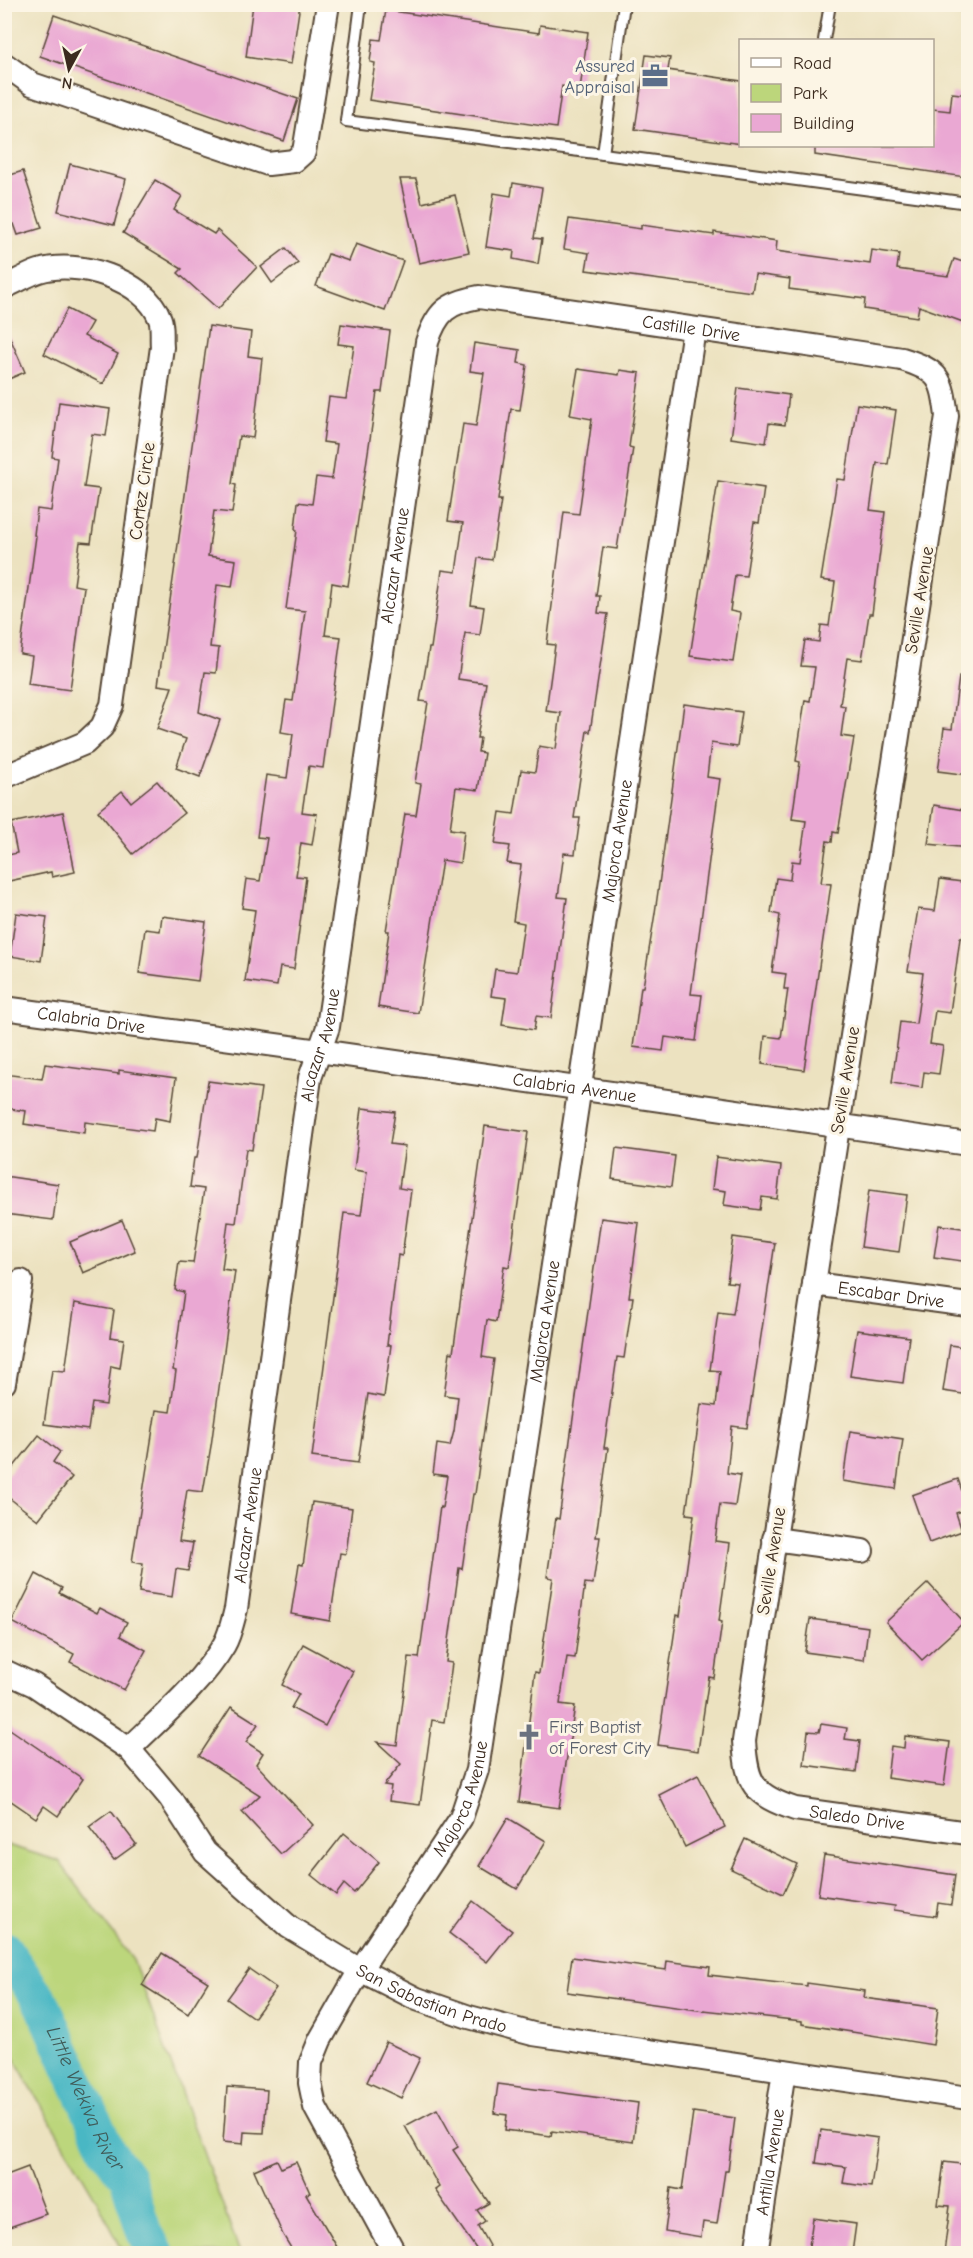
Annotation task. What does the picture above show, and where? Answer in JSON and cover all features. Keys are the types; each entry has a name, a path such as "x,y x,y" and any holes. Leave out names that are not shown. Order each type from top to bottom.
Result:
{"street":[{"path":"4,64 32,84 245,157 268,164 294,161 304,152 327,4"},
{"name":"Cortez Circle","path":"4,287 39,271 64,267 94,270 128,284 149,302 160,320 162,347 112,705 102,728 85,743 4,777"},
{"name":"Castille Drive","path":"445,310 459,301 479,297 902,359 922,365 937,375"},
{"name":"Alcazar Avenue","path":"129,1749 187,1691 210,1664 226,1643 236,1609 310,1078 328,1027 427,342 433,324 445,310"},
{"name":"Majorca Avenue","path":"395,2253 315,2107 310,2083 311,2062 320,2040 360,1970 461,1818 477,1770 694,329"},
{"name":"Seville Avenue","path":"753,1786 746,1765 744,1741 947,417 944,392 937,375"},
{"name":"Calabria Drive","path":"4,1008 180,1032"},
{"name":"Calabria Avenue","path":"180,1032 969,1144"},
{"path":"4,1383 21,1281"},
{"name":"Escabar Drive","path":"814,1284 969,1305"},
{"path":"774,1539 862,1551"},
{"name":"San Sabastian Prado","path":"4,1671 34,1685 129,1749 170,1798 205,1852 289,1927 360,1970 417,1999 469,2017 533,2034 969,2098"},
{"name":"Saledo Drive","path":"753,1786 771,1802 795,1809 969,1833"},
{"name":"Antilla Avenue","path":"756,2253 784,2071"}],"lane":[{"path":"361,4 346,121 969,203"},
{"path":"603,154 624,4"},
{"path":"824,39 830,4"},
{"path":"954,4 969,7"}],"green space":[{"path":"4,1844 59,1861 133,1960 240,2253 124,2253 96,2199 5,2045"}],"building":[{"path":"253,4 300,4 291,64 246,57"},
{"path":"386,10 539,33 540,25 588,32 580,89 562,86 556,128 369,100 375,63 370,62 373,39 381,40"},
{"path":"54,15 298,99 284,141 40,56"},
{"path":"646,55 670,58 668,70 739,81 739,144 635,129"},
{"path":"952,93 969,95 969,151 965,177 815,155 815,147 934,147 934,109 950,111"},
{"path":"70,164 126,179 114,225 58,211"},
{"path":"23,171 42,228 18,235 14,224 4,227 4,177"},
{"path":"400,179 416,179 422,203 455,195 469,252 419,263"},
{"path":"155,180 182,196 174,210 214,234 217,230 257,267 218,309 178,273 182,269 123,233"},
{"path":"513,183 542,188 534,238 542,239 538,264 513,259 514,251 486,247 494,193 511,196"},
{"path":"569,219 641,229 641,225 777,241 776,251 870,264 872,250 899,254 897,269 948,276 954,259 969,264 969,307 963,322 919,306 917,317 864,309 865,299 789,289 790,279 755,274 752,292 586,270 589,253 564,249"},
{"path":"356,244 403,261 385,311 316,286 328,254 349,261"},
{"path":"286,248 298,263 272,283 261,267"},
{"path":"67,309 92,322 84,336 118,354 103,384 44,354"},
{"path":"4,324 25,372 4,381"},
{"path":"341,324 390,331 382,392 377,392 348,586 332,583 325,635 341,637 323,768 309,766 302,812 317,814 312,845 301,843 296,876 306,877 294,969 280,967 277,986 245,981 255,910 242,908 246,879 260,881 267,838 257,837 266,775 287,778 293,734 281,732 286,700 293,701 305,611 286,609 297,530 295,529 298,502 312,504 316,477 332,479 337,444 323,442 329,397 346,399 354,346 338,344"},
{"path":"209,326 251,332 248,356 262,358 253,438 239,436 232,484 236,485 232,513 214,511 208,556 236,560 232,587 217,585 210,647 219,648 216,673 205,672 199,712 220,720 200,777 176,768 186,739 157,729 172,687 158,685"},
{"path":"474,343 520,350 518,363 527,365 520,410 511,409 492,560 478,558 471,605 484,607 480,635 465,633 458,679 486,683 477,738 480,738 478,752 484,753 478,790 456,787 450,829 464,831 460,863 442,860 418,1013 378,1007 389,931 386,931 405,814 416,815 421,784 415,783 428,702 420,701 429,648 431,648 442,570 456,572 463,523 448,521 463,424 476,426 484,373 470,371"},
{"path":"578,369 619,375 620,370 640,373 629,447 633,448 617,549 603,547 596,596 600,596 598,613 608,614 574,818 580,818 575,854 564,853 558,897 567,898 551,1018 536,1016 534,1030 502,1025 506,998 491,996 495,969 517,972 524,923 513,921 521,865 507,863 510,846 495,844 500,812 514,814 521,770 535,772 539,746 556,749 561,713 546,711 555,645 547,644 564,512 579,514 592,419 570,415"},
{"path":"738,388 789,395 785,425 769,423 766,443 731,438"},
{"path":"59,402 110,409 106,436 92,434 84,487 99,489 91,543 80,542 74,585 84,587 70,690 28,684 32,656 20,654 36,536 34,535 37,509 51,511 58,458 52,457"},
{"path":"857,404 896,410 888,464 877,463 870,510 885,512 872,614 869,614 862,660 847,658 840,705 845,706 841,736 854,738 838,833 833,832 832,842 827,841 821,883 831,884 804,1070 762,1064 765,1036 781,1038 788,989 784,989 786,974 772,972 780,915 771,913 776,878 790,880 792,861 800,862 806,821 792,819 800,762 796,761 805,700 810,701 815,667 801,666 805,640 819,642 821,625 829,626 835,582 821,580 837,479 845,480"},
{"path":"718,481 764,488 759,523 754,522 746,576 735,575 730,611 740,613 733,662 690,656"},
{"path":"959,677 969,678 969,775 938,771 944,728 952,729"},
{"path":"684,704 742,712 737,747 711,743 707,777 720,779 691,994 702,995 696,1041 665,1037 663,1051 633,1047 641,987 643,987 655,913"},
{"path":"157,781 184,813 133,854 98,811 122,791 131,802"},
{"path":"934,805 969,811 969,848 928,844"},
{"path":"63,812 75,872 52,877 51,872 9,881 4,856 17,853 11,823"},
{"path":"940,879 969,883 969,901 963,938 960,938 950,1013 935,1011 930,1044 943,1046 939,1074 924,1072 922,1088 892,1083 900,1022 916,1024 923,973 908,971 918,909 935,911"},
{"path":"16,913 47,917 41,961 10,956"},
{"path":"162,916 206,922 198,981 139,973 145,929 160,931"},
{"path":"45,1064 119,1074 119,1070 176,1078 170,1121 155,1118 153,1131 85,1122 84,1133 24,1124 26,1111 4,1108 4,1074 42,1079"},
{"path":"208,1081 261,1088 252,1150 246,1149 236,1223 228,1222 222,1269 235,1271 203,1492 187,1490 179,1541 193,1543 188,1571 176,1569 172,1597 139,1592 143,1564 132,1562 156,1410 170,1412 176,1371 173,1370 184,1292 175,1290 179,1262 193,1263 197,1238 204,1189 190,1187 194,1158 197,1158"},
{"path":"362,1108 395,1112 390,1144 405,1146 399,1188 411,1190 402,1256 398,1255 387,1345 391,1345 384,1397 368,1394 358,1463 312,1457 344,1213 361,1215 367,1172 354,1170"},
{"path":"485,1126 528,1132 509,1267 504,1266 496,1322 487,1320 482,1357 494,1359 475,1494 473,1494 462,1569 459,1568 446,1662 452,1663 444,1722 432,1720 420,1805 389,1801 391,1786 384,1785 401,1764 377,1742 397,1745 409,1657 419,1658 440,1507 442,1508 447,1476 433,1474 437,1444 450,1446 454,1431 458,1397 444,1395 450,1352 453,1353"},
{"path":"616,1148 675,1156 671,1187 612,1179"},
{"path":"716,1157 781,1166 777,1199 762,1197 760,1210 724,1205 726,1191 712,1189"},
{"path":"4,1176 58,1184 53,1220 4,1214"},
{"path":"869,1190 907,1195 899,1252 861,1247"},
{"path":"601,1218 639,1223 629,1297 633,1297 624,1358 617,1357 604,1448 608,1448 596,1537 600,1537 593,1584 585,1583 575,1658 567,1657 560,1704 575,1706 559,1808 519,1802 535,1672 539,1673 553,1578 547,1577 556,1518 559,1519"},
{"path":"122,1220 135,1251 83,1273 70,1242"},
{"path":"939,1225 969,1229 969,1262 934,1257"},
{"path":"733,1237 775,1243 747,1428 732,1426 727,1473 740,1475 735,1506 720,1504 715,1541 730,1543 714,1678 709,1677 698,1751 658,1745 694,1515 686,1514 701,1404 716,1406 720,1371 710,1370 718,1312 733,1314 738,1283 727,1282"},
{"path":"75,1303 114,1310 110,1337 124,1339 120,1368 111,1366 106,1405 92,1403 88,1430 44,1424 52,1370 65,1371"},
{"path":"857,1330 909,1337 903,1383 850,1376"},
{"path":"950,1345 969,1348 969,1395 943,1391"},
{"path":"850,1431 903,1439 896,1489 843,1481"},
{"path":"39,1435 60,1452 53,1462 72,1477 38,1520 4,1494 4,1479"},
{"path":"958,1479 968,1509 956,1513 962,1531 929,1543 912,1495"},
{"path":"312,1502 352,1508 346,1554 340,1553 330,1621 291,1614 299,1564 303,1565"},
{"path":"36,1574 62,1588 59,1593 97,1613 100,1608 127,1622 120,1636 146,1650 124,1690 70,1662 74,1654 12,1622"},
{"path":"928,1583 964,1622 922,1660 886,1622"},
{"path":"810,1619 868,1627 864,1660 805,1652"},
{"path":"303,1644 353,1671 325,1726 291,1708 299,1694 282,1685"},
{"path":"231,1707 258,1724 246,1742 263,1753 256,1764 313,1825 281,1854 242,1812 260,1795 199,1756"},
{"path":"821,1724 847,1728 845,1739 860,1741 856,1772 804,1765 808,1731 819,1732"},
{"path":"4,1725 83,1779 58,1816 44,1806 36,1818 4,1796"},
{"path":"905,1736 950,1742 944,1786 887,1778 891,1746 904,1748"},
{"path":"698,1775 725,1827 685,1847 659,1795"},
{"path":"111,1811 136,1844 114,1860 89,1827"},
{"path":"508,1818 546,1841 517,1889 479,1866"},
{"path":"344,1833 379,1862 354,1893 344,1884 336,1895 311,1875"},
{"path":"745,1839 797,1864 783,1894 731,1869"},
{"path":"824,1855 955,1875 951,1905 938,1903 936,1916 894,1910 895,1906 818,1895"},
{"path":"473,1901 512,1931 487,1962 449,1933"},
{"path":"162,1953 208,1982 188,2014 142,1985"},
{"path":"572,1957 666,1970 667,1961 710,1967 709,1975 807,1986 807,1983 865,1991 864,1998 938,2008 933,2045 802,2024 802,2021 704,2011 567,1992"},
{"path":"249,1969 276,1988 254,2018 227,1999"},
{"path":"386,2042 420,2058 401,2098 367,2082"},
{"path":"498,2084 638,2103 633,2142 552,2131 551,2136 505,2130 507,2115 494,2113"},
{"path":"227,2087 267,2090 264,2133 244,2132 243,2144 223,2142"},
{"path":"437,2109 458,2147 453,2150 489,2203 477,2210 485,2221 478,2226 493,2253 479,2253 435,2190 439,2187 405,2126"},
{"path":"693,2112 735,2118 728,2171 725,2171 717,2224 703,2222 701,2237 665,2231 671,2188 682,2190"},
{"path":"821,2130 878,2138 871,2187 843,2183 846,2167 816,2163"},
{"path":"277,2160 281,2168 296,2162 310,2193 306,2194 337,2247 326,2253 294,2253 283,2235 254,2170"},
{"path":"944,2162 969,2165 969,2253 944,2253 950,2206 938,2205"},
{"path":"28,2167 46,2214 4,2229 4,2176"},
{"path":"813,2218 856,2224 852,2253 808,2253"}],"waterway":[{"name":"Little Wekiva River","path":"4,1949 42,2003 107,2150 127,2177 144,2232 157,2254"}],"place":[{"name":"Assured Appraisal","path":"655,76"},
{"name":"First Baptist of Forest City","path":"529,1737"}]}
